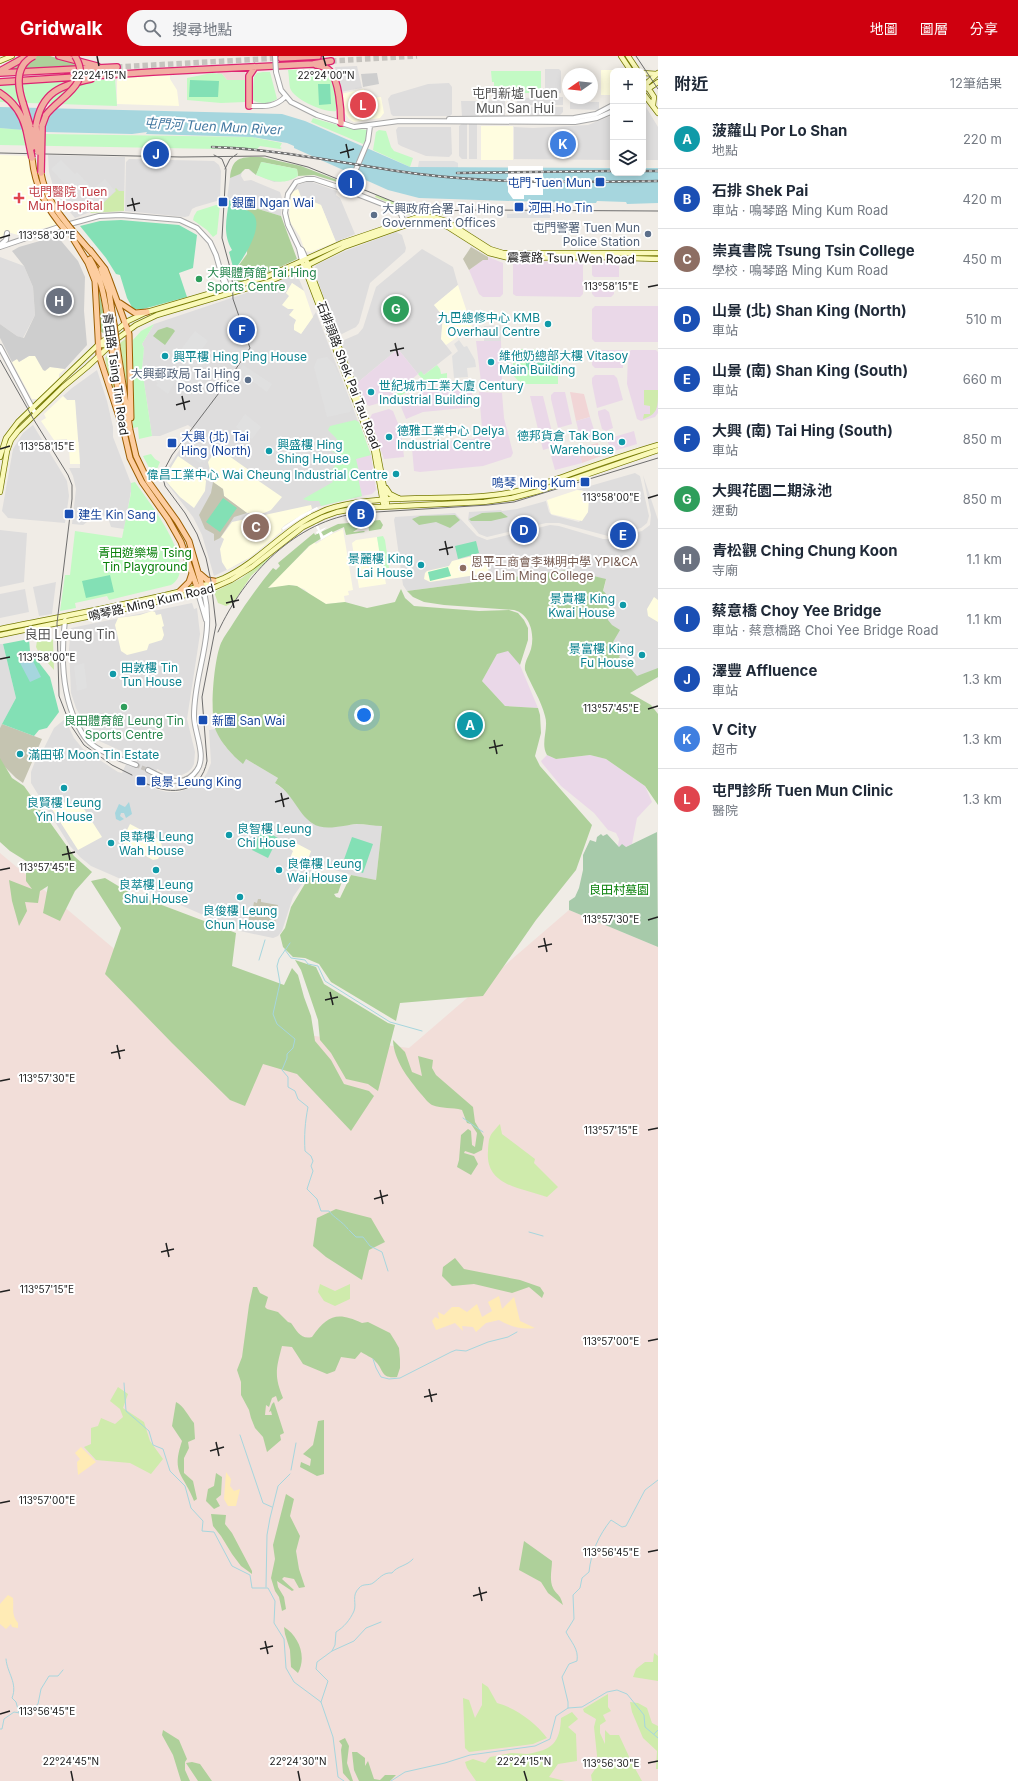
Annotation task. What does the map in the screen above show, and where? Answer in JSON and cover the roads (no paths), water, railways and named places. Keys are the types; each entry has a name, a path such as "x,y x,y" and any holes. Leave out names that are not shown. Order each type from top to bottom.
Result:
{"highway":[{"path":"0,72 27,56"},
{"path":"32,158 31,129 18,81 22,66 34,56"},
{"path":"59,56 101,68"},
{"path":"41,172 42,123 49,111 70,93 78,82 80,68 75,56"},
{"path":"281,58 318,56"},
{"path":"0,82 111,74 313,64 331,61"},
{"path":"313,64 327,68 333,74 341,110 341,123"},
{"path":"0,72 117,67"},
{"path":"249,106 248,76 255,67"},
{"path":"41,172 36,126 40,112 49,96 66,85 111,74"},
{"path":"2,95 16,107 22,117 32,158"}],"main road":[{"path":"0,61 12,56"},
{"path":"629,57 636,68"},
{"path":"623,58 629,68"},
{"path":"646,73 658,74"},
{"path":"646,84 658,74"},
{"path":"646,85 658,82"},
{"path":"646,86 654,97 653,105"},
{"path":"653,105 658,95"},
{"path":"646,98 658,113"},
{"name":"青田路 Tsing Tin Road","path":"32,158 35,178 42,198 50,211 88,256 97,273 104,295 128,452 145,488 178,536 184,548 192,572 204,591"},
{"name":"青田路 Tsing Tin Road","path":"41,172 51,201 72,230 90,250 102,271 107,285 114,324 134,450 140,467 186,535 199,573 200,586 198,593"},
{"name":"震寰路 Tsun Wen Road","path":"0,457 3,444 9,432 62,386 87,367 117,339 142,322 157,315 266,277 364,234 404,223 422,221 439,223 452,229 489,253 509,256 658,259"},
{"name":"震寰路 Tsun Wen Road","path":"0,492 9,446 18,431 34,411 98,345 125,323 147,312 268,282 306,266 344,247 404,223"},
{"path":"72,237 88,263 95,281 99,355 124,432"},
{"path":"90,250 105,269 120,304 128,331 130,341 130,430"},
{"name":"震寰路 Tsun Wen Road","path":"509,256 658,253"},
{"name":"石排頭路 Shek Pai Tau Road","path":"304,260 374,450 386,506"},
{"name":"石排頭路 Shek Pai Tau Road","path":"306,266 376,445 385,486 385,501"},
{"path":"120,304 135,313 147,312"},
{"path":"98,345 105,345 117,339"},
{"name":"鳴琴路 Ming Kum Road","path":"0,630 180,591 214,582 249,564 294,527 314,515 343,505 385,501 484,496 515,492 658,445"},
{"name":"鳴琴路 Ming Kum Road","path":"0,635 204,591 223,584 245,572 297,531 316,520 344,510 386,506 489,501 512,498 539,491 658,450"},
{"path":"385,486 390,494 404,500"},
{"path":"180,591 189,582 192,572"},
{"path":"199,573 207,580 214,582"}],"street":[{"path":"275,56 278,83 286,97 299,107 354,127 399,121 447,120 575,122 597,118 610,112"},
{"path":"249,106 271,106 278,104 286,97"},
{"path":"447,120 457,118 587,117 610,107"},
{"path":"344,189 349,186 354,176 367,144 370,126"},
{"name":"石排頭路 Shek Pai Tau Road","path":"304,260 288,225 285,213 286,199 292,185 300,180 314,179 344,189"},
{"path":"344,189 397,210 401,214 404,223"},
{"path":"0,246 99,216 121,215 180,220 197,228 207,238 212,246 228,291"},
{"path":"0,246 6,240 7,232"},
{"path":"0,347 34,411"},
{"path":"148,770 169,780 176,781 191,776 199,768 200,754 194,724 194,710 206,648 208,610 204,591"},
{"path":"198,593 207,622"},
{"path":"66,615 63,646 65,690 68,702 77,723 86,738 94,746 136,765"}],"water":[{"name":"屯門河 Tuen Mun River","path":"0,107 282,114 305,121 410,167 610,168 610,176 646,176 646,168 658,168 658,203 627,204 626,202 597,201 596,203 576,203 419,198 388,190 294,148 294,146 287,143 252,137 146,134 147,132 132,134 46,132 0,128"},
{"path":"30,655 41,677 30,682 19,661"},
{"path":"129,802 132,814 126,818 124,813 121,813 120,816 124,819 120,821 116,819 115,813 119,804 125,807"}],"waterway":[{"path":"259,960 265,940"},
{"path":"290,943 279,959 277,966 280,983 273,1014 277,1024 295,1039 293,1048 287,1054 282,1070 288,1077 288,1087 295,1091 298,1099 308,1107 305,1129 305,1151 311,1156 313,1161 311,1166 313,1171 307,1189 317,1199 321,1211 329,1211 348,1229"},
{"path":"285,950 291,958 305,960 308,964 318,966 325,981 390,1022 422,1031"},
{"path":"463,1118 483,1132"},
{"path":"349,1230 356,1237 363,1237 370,1246 382,1252 388,1271"},
{"path":"529,1232 543,1236"},
{"path":"373,1359 381,1377 389,1379 400,1378 456,1350 466,1351 488,1342 508,1337 517,1332"},
{"path":"124,1383 126,1411 149,1431 153,1445 163,1449 170,1471 185,1486 191,1508 203,1521 202,1531 214,1532 232,1566 250,1575 252,1588 268,1588 275,1601 274,1623 284,1639 286,1668 294,1682 321,1702 333,1737 338,1777 344,1781"},
{"path":"240,1435 263,1503 272,1507"},
{"path":"291,1470 296,1443"},
{"path":"266,1587 267,1535 270,1518 278,1486 290,1474"},
{"path":"568,1708 562,1677 569,1664 577,1661 576,1649 566,1632 574,1619 573,1595 580,1588 582,1578 589,1572 599,1538 611,1520 622,1527 626,1526 645,1490 658,1480"},
{"path":"332,1651 335,1645 336,1632 342,1628 354,1611 355,1594 359,1588 371,1584 384,1575 392,1573 413,1559"},
{"path":"321,1702 328,1681 316,1669 317,1662 332,1651 354,1641 366,1628 381,1622"},
{"path":"6,1659 14,1688 12,1698 16,1702 19,1713"},
{"path":"0,1729 2,1729 4,1719 14,1712 26,1714 38,1704 41,1689 49,1676 58,1676 63,1670"},
{"path":"391,1781 405,1772 445,1763 470,1755 535,1746 550,1739 556,1716 568,1708 582,1707 607,1692 617,1690 627,1694 644,1715 645,1727 658,1738"},
{"path":"654,1734 658,1730"}],"tunnel":[{"path":"331,61 417,56"},
{"path":"117,67 281,58"},
{"path":"136,765 148,770"}],"tram line":[{"path":"636,56 658,89"},
{"path":"0,153 181,157 265,156 308,167 399,204 429,211 658,211"},
{"path":"225,169 230,159 237,154"},
{"path":"147,784 166,790 184,789 192,786 199,780 204,772 207,761 202,697 216,625 211,581 206,558 197,534 185,513 165,486 162,474 172,455 225,385 250,348 233,299 232,275 222,238 226,169 222,159 214,155"},
{"path":"0,360 34,420 68,475 72,485 72,499 57,623 59,696 70,724 84,745 112,765 132,775"},
{"path":"218,632 242,590 257,571 294,539 314,527 337,518 360,513 514,502 658,458"}],"railway":[{"path":"212,147 238,148 290,154 419,174 449,177 538,182 658,181"},
{"path":"457,173 610,171"},
{"path":"646,171 658,171"}],"place":[{"name":"屯門診所 Tuen Mun Clinic","path":"363,105"},
{"name":"V City","path":"563,144"},
{"name":"澤豐 Affluence","path":"156,154"},
{"name":"屯門 Tuen Mun","path":"600,182"},
{"name":"蔡意橋 Choy Yee Bridge","path":"351,183"},
{"name":"屯門醫院 Tuen Mun Hospital","path":"19,198"},
{"name":"銀圍 Ngan Wai","path":"223,202"},
{"name":"河田 Ho Tin","path":"519,207"},
{"name":"大興政府合署 Tai Hing Government Offices","path":"374,215"},
{"name":"屯門警署 Tuen Mun Police Station","path":"648,234"},
{"name":"大興體育館 Tai Hing Sports Centre","path":"199,279"},
{"name":"青松觀 Ching Chung Koon","path":"59,301"},
{"name":"大興花園二期泳池","path":"396,309"},
{"name":"九巴總修中心 KMB Overhaul Centre","path":"548,324"},
{"name":"大興 (南) Tai Hing (South)","path":"242,330"},
{"name":"興平樓 Hing Ping House","path":"165,356"},
{"name":"維他奶總部大樓 Vitasoy Main Building","path":"491,362"},
{"name":"大興郵政局 Tai Hing Post Office","path":"248,380"},
{"name":"世紀城市工業大廈 Century Industrial Building","path":"371,392"},
{"name":"德雅工業中心 Delya Industrial Centre","path":"389,437"},
{"name":"德邦貨倉 Tak Bon Warehouse","path":"622,442"},
{"name":"大興 (北) Tai Hing (North)","path":"172,443"},
{"name":"興盛樓 Hing Shing House","path":"269,451"},
{"name":"偉昌工業中心 Wai Cheung Industrial Centre","path":"396,474"},
{"name":"鳴琴 Ming Kum","path":"585,482"},
{"name":"建生 Kin Sang","path":"69,514"},
{"name":"石排 Shek Pai","path":"361,514"},
{"name":"崇真書院 Tsung Tsin College","path":"256,527"},
{"name":"山景 (北) Shan King (North)","path":"524,530"},
{"name":"山景 (南) Shan King (South)","path":"623,535"},
{"name":"景麗樓 King Lai House","path":"421,565"},
{"name":"恩平工商會李琳明中學 YPI&CA Lee Lim Ming College","path":"463,568"},
{"name":"景貴樓 King Kwai House","path":"623,605"},
{"name":"景富樓 King Fu House","path":"642,655"},
{"name":"田敦樓 Tin Tun House","path":"113,674"},
{"name":"良田體育館 Leung Tin Sports Centre","path":"124,707"},
{"name":"新圍 San Wai","path":"203,720"},
{"name":"菠蘿山 Por Lo Shan","path":"470,725"},
{"name":"滿田邨 Moon Tin Estate","path":"20,754"},
{"name":"良景 Leung King","path":"141,781"},
{"name":"良賢樓 Leung Yin House","path":"64,788"},
{"name":"良智樓 Leung Chi House","path":"229,835"},
{"name":"良華樓 Leung Wah House","path":"111,843"},
{"name":"良萃樓 Leung Shui House","path":"156,870"},
{"name":"良偉樓 Leung Wai House","path":"279,870"},
{"name":"良俊樓 Leung Chun House","path":"240,897"}],"district":[{"name":"屯門新墟 Tuen Mun San Hui","path":"515,100"},
{"name":"良田 Leung Tin","path":"70,634"}],"park label":[{"name":"青田遊樂場 Tsing Tin Playground","path":"145,559"},
{"name":"良田村墓園","path":"619,889"}]}
